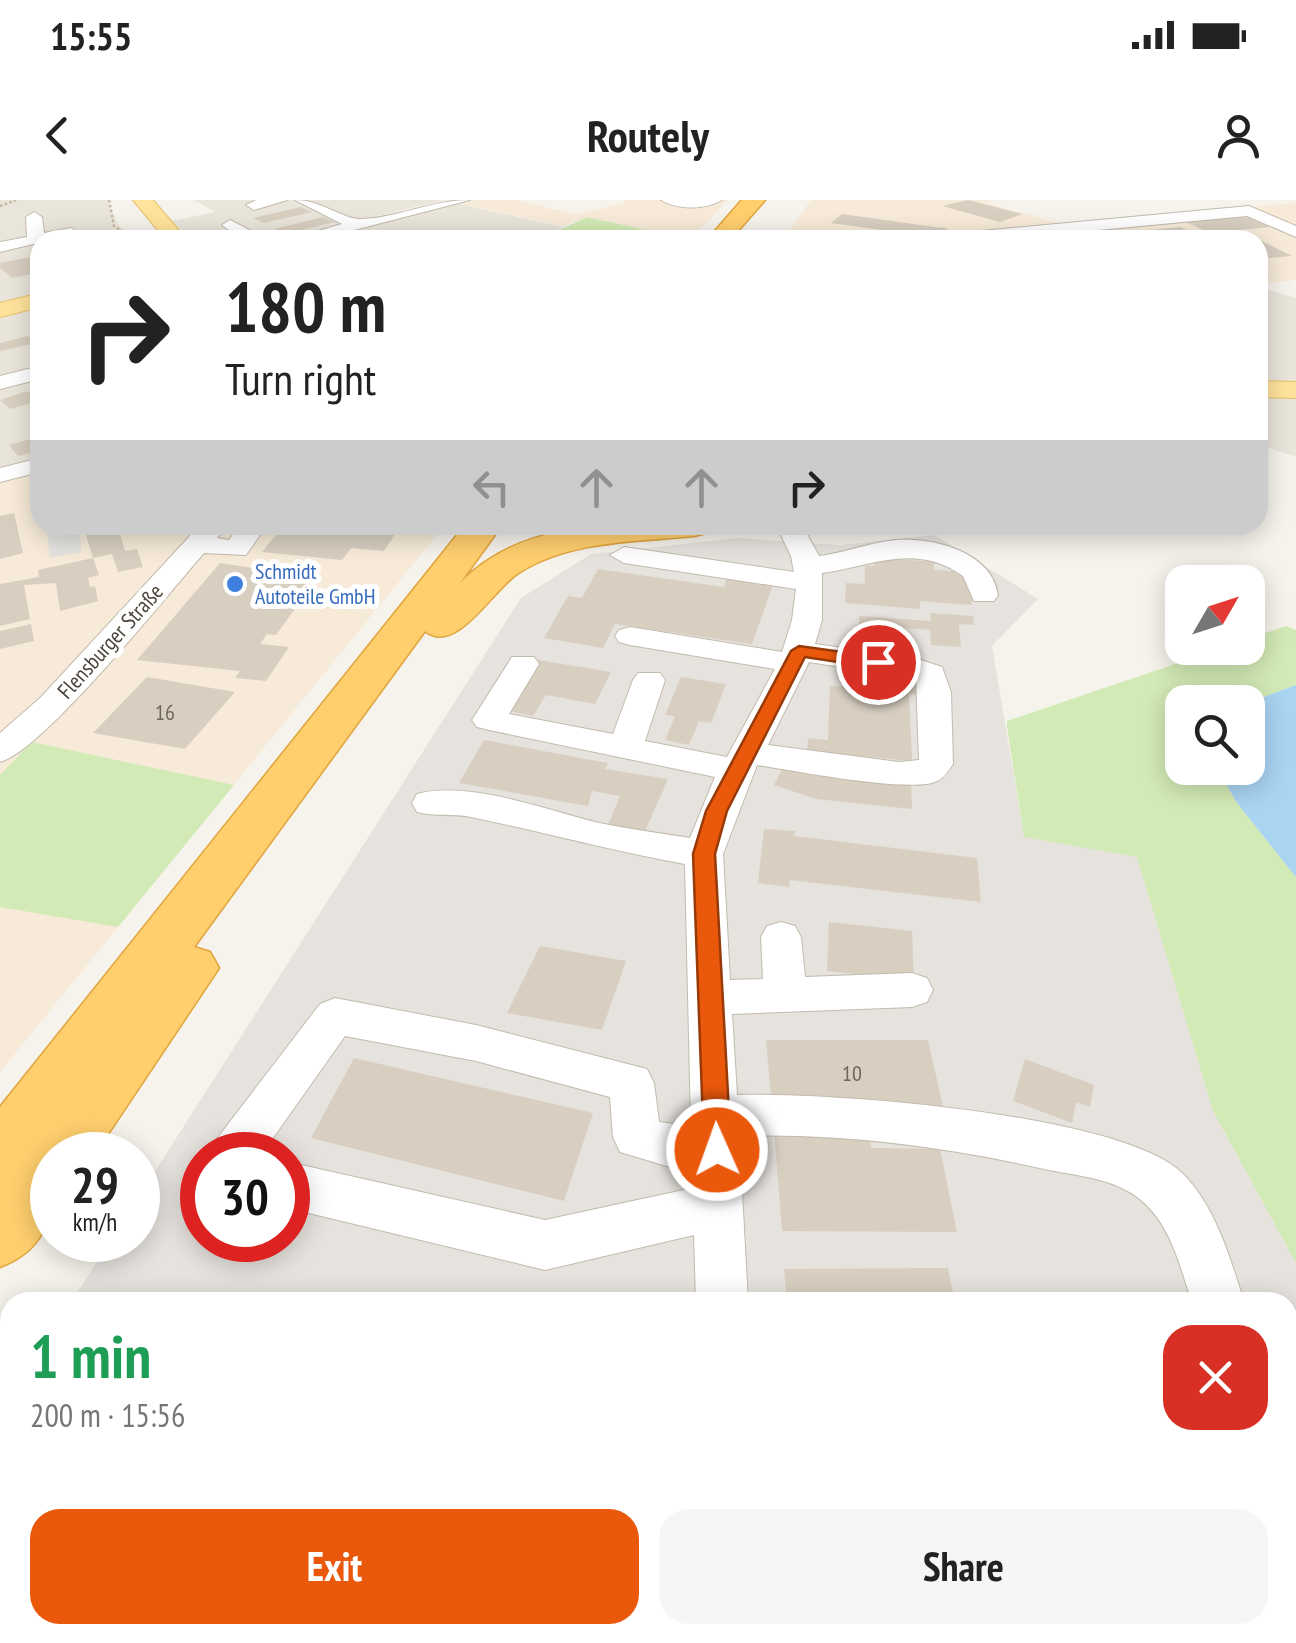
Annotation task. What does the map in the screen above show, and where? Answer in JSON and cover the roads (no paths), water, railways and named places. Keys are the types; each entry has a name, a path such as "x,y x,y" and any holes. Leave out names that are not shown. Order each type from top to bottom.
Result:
{"highway":[{"path":"727,230 754,200"},
{"path":"746,230 771,200"},
{"path":"0,1158 483,535"},
{"path":"72,1132 419,649 485,535"},
{"path":"419,649 502,566 566,543 622,535"},
{"path":"0,1234 30,1191"}],"main road":[{"path":"146,205 147,220 153,230"},
{"path":"146,205 168,230"},
{"path":"0,310 30,302"},
{"path":"1268,389 1296,390"}],"street":[{"path":"254,205 280,200"},
{"path":"305,200 357,225"},
{"path":"341,230 462,200"},
{"path":"670,200 714,200"},
{"path":"1045,230 1249,211 1296,232"},
{"path":"34,217 35,230"},
{"path":"230,226 237,230"},
{"path":"0,247 30,241"},
{"path":"0,383 30,375"},
{"path":"0,475 30,468"},
{"name":"Flensburger Straße","path":"0,751 52,704 205,535"},
{"path":"208,535 236,549 246,535"},
{"path":"802,554 859,535"},
{"path":"624,555 802,554 836,564 878,548 933,550 973,568 983,580 984,595"},
{"path":"722,1292 704,854 716,811 796,657 802,554"},
{"path":"522,664 489,720 625,749 741,762 899,773 926,773 936,764 936,692 931,674 915,667 630,636"},
{"path":"625,749 649,680"},
{"path":"430,802 466,803 606,838 704,854"},
{"path":"781,937 785,996"},
{"path":"709,998 912,990"},
{"path":"250,1132 335,1016 476,1043 630,1083 636,1137 670,1146 717,1133 765,1113 878,1118 968,1130 1119,1164 1144,1174 1174,1201 1195,1238 1214,1292"},
{"path":"310,1191 545,1245 719,1206"}],"water":[{"path":"1296,685 1296,877 1227,785 1265,785 1265,697"}],"place":[{"name":"Schmidt Autoteile GmbH","path":"235,584"}]}
